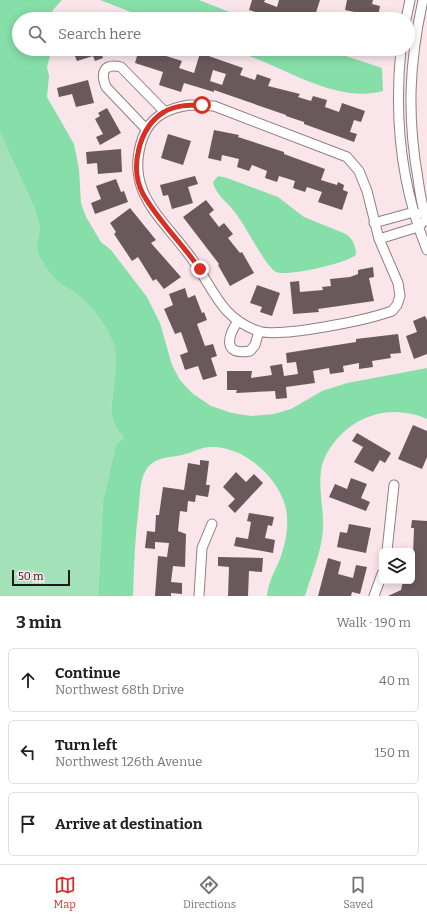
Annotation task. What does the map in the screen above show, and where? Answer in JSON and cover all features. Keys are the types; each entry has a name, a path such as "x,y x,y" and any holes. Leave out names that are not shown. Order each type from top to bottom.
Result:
{"street":[{"path":"407,12 410,0"},
{"path":"415,43 423,0"},
{"path":"401,56 398,99 401,152 414,212 427,250"},
{"path":"413,56 411,97 413,152 427,219"},
{"path":"146,129 106,87 102,79 103,72 108,66 114,65 121,67 164,111"},
{"path":"190,105 214,106 346,157 353,162 359,171 367,192 379,239 398,283 400,296 397,305 392,311 285,333 259,331 238,321 222,307 200,269 143,193 137,176 136,160 146,129 164,111 190,105"},
{"path":"374,223 414,212 427,219"},
{"path":"379,239 418,227 427,219"},
{"path":"238,321 230,332 228,340 230,346 237,351 250,351 255,345 259,331"},
{"path":"387,548 394,485"},
{"path":"199,596 202,548 212,524"},
{"path":"374,596 379,582"}],"shaded area":[{"path":"0,0 62,0 52,12 12,12 12,56 50,56 47,67 49,76 47,97 74,144 79,169 81,203 86,217 101,242 111,250 147,297 160,323 172,365 180,380 192,393 211,406 232,413 251,416 274,414 291,409 322,391 347,383 427,368 427,419 401,412 388,412 364,419 352,425 342,434 327,453 322,467 320,480 323,521 321,545 305,596 267,596 270,581 280,559 286,539 287,525 285,505 275,484 267,474 246,457 223,448 211,447 161,459 152,463 148,467 143,476 140,488 133,596 98,596 103,501 116,444 124,438 115,426 111,411 116,364 115,347 107,330 94,310 77,294 58,282 49,272 38,253 37,244 40,228 34,207 0,133"},
{"path":"100,0 199,0 229,12 131,12"},
{"path":"248,56 346,56 382,68 383,91 364,94 344,92 304,80"},
{"path":"0,133 34,207 40,228 37,244 49,272 58,282 77,294 94,310 107,330 115,347 116,364 111,411 115,426 124,438 116,444 103,501 98,596 0,596"},
{"path":"218,176 278,197 304,217 346,234 354,243 356,255 341,262 304,271 292,273 276,272 266,262 239,217 216,190 213,182"}],"building":[{"path":"252,0 265,0 264,2 277,7 279,0 320,0 316,12 255,12 249,10"},
{"path":"347,0 373,0 372,4 380,6 379,12 354,12 345,10"},
{"path":"75,56 93,56 77,61"},
{"path":"93,56 102,56 103,58 95,61"},
{"path":"137,56 166,56 182,61 179,68 194,73 199,56 209,56 243,68 240,75 255,80 257,74 271,79 268,86 300,94 298,97 311,101 313,96 327,100 325,107 339,112 342,103 365,111 361,122 354,120 350,132 357,134 354,142 304,124 304,122 286,115 214,90 214,92 184,83 181,92 159,85 163,72 135,63","holes":["213,70 226,74 222,85 210,81"]},
{"path":"88,80 94,103 76,107 72,94 59,97 57,88"},
{"path":"107,108 121,133 100,145 96,137 103,134 95,119 100,116 98,113"},
{"path":"214,130 239,135 238,137 284,152 284,154 325,169 321,180 337,185 338,182 344,185 343,190 348,192 342,210 318,202 322,192 307,187 305,192 293,188 295,181 279,176 277,182 265,178 267,171 252,165 249,171 237,167 239,159 222,155 221,161 208,158"},
{"path":"168,134 191,141 183,165 161,158"},
{"path":"121,149 122,172 98,174 97,163 87,164 86,152"},
{"path":"195,176 198,184 188,187 193,203 172,209 168,195 163,196 160,185"},
{"path":"116,179 121,192 124,191 128,202 95,214 91,203 101,199 96,186"},
{"path":"206,200 214,210 209,214 219,227 224,223 233,234 228,238 240,253 242,252 254,273 230,286 218,265 219,264 183,217"},
{"path":"130,208 156,240 151,243 181,277 164,289 156,279 153,281 138,257 132,261 114,234 116,232 110,223"},
{"path":"373,267 374,277 369,278 374,301 318,309 319,312 293,314 290,282 299,281 300,292 323,290 322,287 331,286 330,279 350,277 358,274 358,270"},
{"path":"257,285 280,293 272,316 260,312 262,307 250,303"},
{"path":"185,288 188,298 195,295 202,313 204,312 207,320 197,324 205,346 213,344 217,356 211,358 217,376 203,380 198,366 185,370 180,355 188,352 181,332 175,334 164,309 173,305 169,294"},
{"path":"425,316 427,320 427,354 414,359 406,336 417,332 413,321"},
{"path":"398,334 401,353 390,354 391,358 372,361 373,367 359,369 359,363 343,366 344,372 330,374 329,368 313,371 315,383 286,387 287,398 276,399 275,391 236,393 237,390 227,390 227,371 252,371 251,378 272,375 270,366 282,364 284,376 298,374 296,362 287,363 286,353 356,342 356,339"},
{"path":"413,425 427,431 427,457 422,469 398,459"},
{"path":"357,433 391,453 385,463 380,460 373,472 354,462 363,447 352,441"},
{"path":"200,460 209,461 206,485 210,485 208,497 196,495 195,502 188,501 187,512 180,511 178,531 186,534 185,567 173,566 171,582 182,583 182,594 171,593 171,596 155,596 158,556 167,557 169,543 155,542 155,549 145,548 147,531 155,532 156,515 159,515 163,487 184,490 188,463 200,465"},
{"path":"236,472 246,482 254,474 263,483 235,513 228,506 235,499 223,487"},
{"path":"351,478 367,484 361,498 370,502 366,511 329,497 335,484 347,489"},
{"path":"249,513 274,517 272,526 268,525 265,538 275,540 273,553 234,546 236,537 248,539 251,522 247,521"},
{"path":"412,520 427,521 427,596 388,596 401,590 402,584 415,584 414,528 411,528"},
{"path":"349,524 371,528 366,553 337,547 340,532 347,533"},
{"path":"218,557 263,558 262,572 249,571 248,596 228,596 229,567 218,566"},
{"path":"328,558 341,562 338,574 353,578 356,565 367,567 360,594 352,592 351,596 318,596"}],"route":[{"path":"200,269 143,193 137,176 136,160 146,129 164,111 177,107 202,105"}]}
